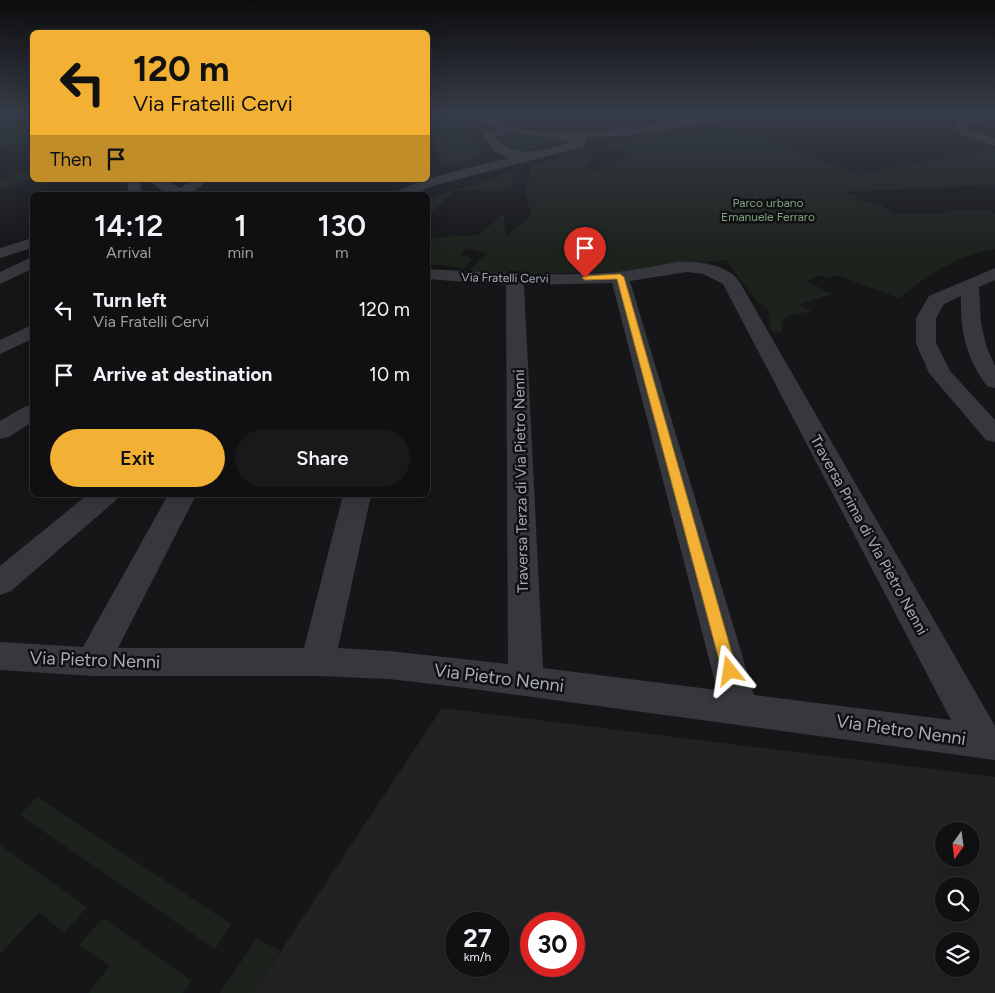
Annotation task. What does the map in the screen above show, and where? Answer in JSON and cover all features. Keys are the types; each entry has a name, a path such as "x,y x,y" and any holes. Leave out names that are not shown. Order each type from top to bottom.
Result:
{"street":[{"path":"482,168 499,158"},
{"path":"407,192 427,184 523,158"},
{"path":"160,182 177,192"},
{"path":"184,192 196,186 198,182"},
{"path":"0,253 30,244"},
{"path":"0,257 30,251"},
{"path":"0,279 30,263"},
{"name":"Via Fratelli Cervi","path":"430,274 516,281 620,277 688,267 702,268"},
{"name":"Traversa Prima di Via Pietro Nenni","path":"702,268 719,273 730,281 988,742"},
{"path":"995,273 936,300 926,318 926,343 940,373 995,435"},
{"path":"620,277 740,709"},
{"name":"Traversa Terza di Via Pietro Nenni","path":"516,281 526,681"},
{"path":"970,284 970,318 975,350 995,381"},
{"path":"0,348 30,332"},
{"path":"0,432 30,413"},
{"path":"0,583 104,497"},
{"path":"93,662 181,497"},
{"path":"318,662 357,497"},
{"name":"Via Pietro Nenni","path":"8,662 318,662 389,665 526,681 988,742"}],"shaded area":[{"path":"442,708 995,777 995,993 253,993"}],"green space":[{"path":"439,158 475,158 463,162 441,164"},
{"name":"Parco urbano Emanuele Ferraro","path":"559,158 588,158 593,160 585,168 596,172 609,163 623,158 816,158 859,175 943,158 995,158 995,185 845,192 858,196 854,199 882,205 892,214 946,214 943,211 988,210 995,214 995,249 968,256 944,267 921,281 899,298 837,275 828,278 820,275 806,281 832,294 799,305 812,311 787,316 782,323 782,332 771,331 767,308 757,302 726,260 622,272 482,275 467,273 487,254 466,248 461,254 473,259 464,268 430,264 430,238 478,235 504,213 506,237 531,215 526,193 531,166"},
{"path":"20,171 30,173 30,179 7,189 0,189 0,180"},
{"path":"513,172 511,191 454,191 430,214 430,198"},
{"path":"37,797 231,924 215,949 20,815"},
{"path":"0,845 87,907 64,933 39,912 0,954"},
{"path":"103,918 192,981 183,993 88,993 110,966 79,945"},
{"path":"257,938 280,951 253,993 220,993"}],"route":[{"path":"585,278 620,277 730,671"}]}
